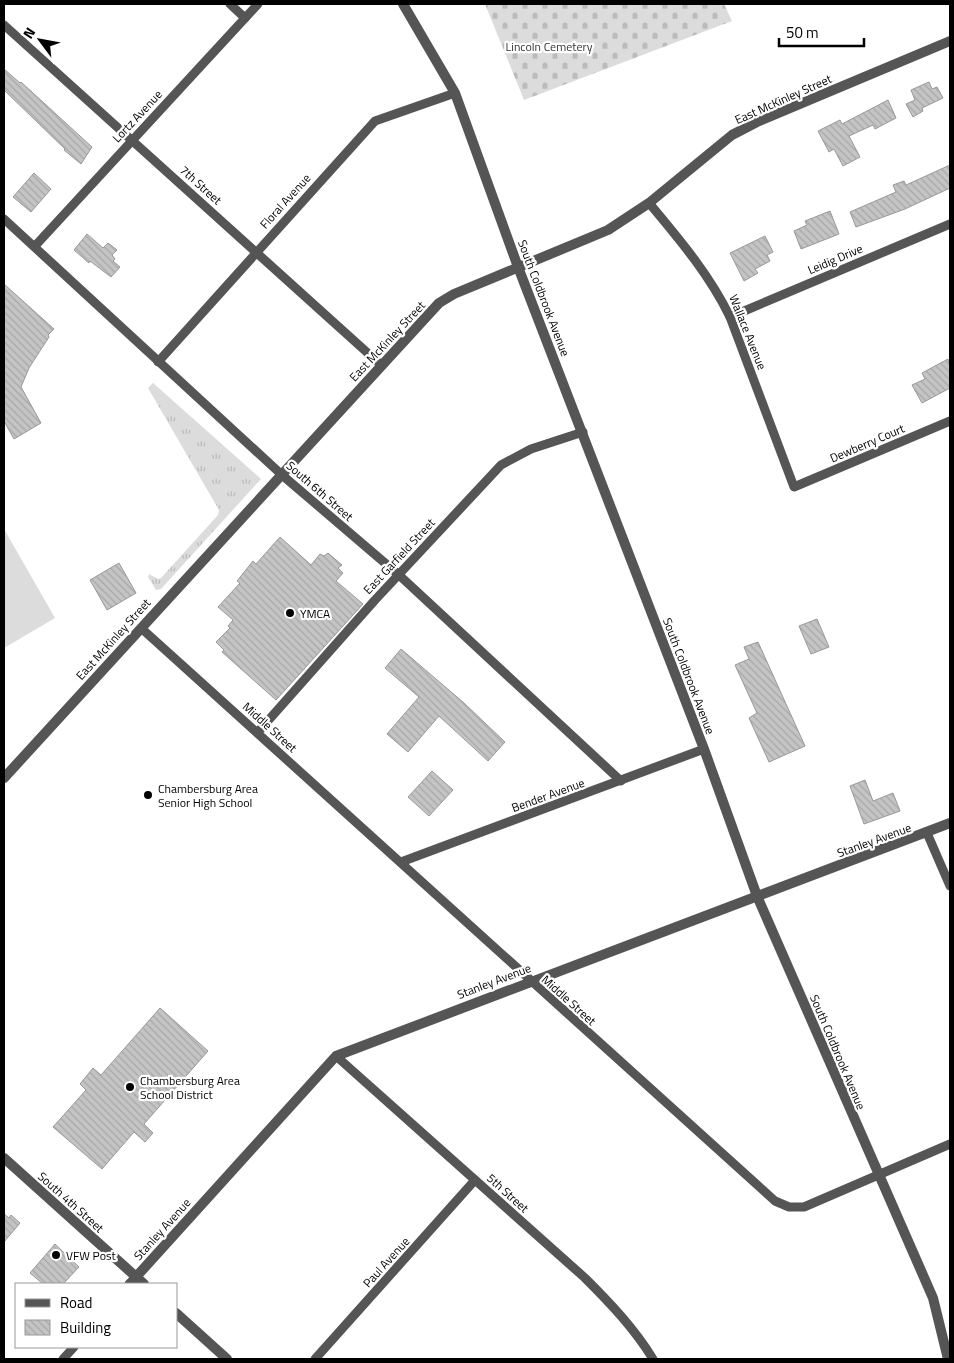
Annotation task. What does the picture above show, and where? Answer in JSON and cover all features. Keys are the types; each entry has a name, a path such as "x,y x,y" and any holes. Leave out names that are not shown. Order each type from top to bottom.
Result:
{"street":[{"path":"230,4 245,18"},
{"name":"Lortz Avenue","path":"36,246 258,4"},
{"name":"South Coldbrook Avenue","path":"403,4 455,93 518,267 704,749 757,896 933,1298 948,1359"},
{"name":"7th Street","path":"4,25 133,139 381,365"},
{"name":"East McKinley Street","path":"4,778 439,303 454,294 608,230 649,203 732,135 757,122 950,41"},
{"name":"Floral Avenue","path":"158,362 375,121 455,93"},
{"name":"Wallace Avenue","path":"649,203 699,264 717,290 730,317 794,488"},
{"name":"South 6th Street","path":"4,219 36,246 158,362 282,475 399,575 621,781"},
{"name":"Leidig Drive","path":"730,317 950,224"},
{"name":"Dewberry Court","path":"794,488 950,421"},
{"name":"East Garfield Street","path":"258,732 501,465 531,449 583,432"},
{"name":"Middle Street","path":"141,628 775,1202 789,1207 804,1207 950,1144"},
{"name":"Bender Avenue","path":"401,862 704,749"},
{"name":"Stanley Avenue","path":"132,1281 336,1056 950,823"},
{"path":"927,833 950,886"},
{"name":"5th Street","path":"336,1056 585,1278 633,1330 653,1359"},
{"name":"South 4th Street","path":"4,1158 132,1281"},
{"name":"Paul Avenue","path":"315,1359 475,1180"},
{"path":"178,1315 228,1359"},
{"path":"62,1359 73,1348"}],"green space":[{"name":"Lincoln Cemetery","path":"485,4 724,4 732,21 524,100"},
{"path":"153,383 261,479 161,589 156,590 148,577 149,574 158,579 161,578 218,515 219,510 148,388"},
{"path":"4,529 55,618 4,648"}],"building":[{"path":"4,69 21,82 92,147 81,164 64,150 4,90"},
{"path":"929,82 932,89 937,87 943,98 922,108 923,111 913,117 906,104 915,100 911,90"},
{"path":"888,100 896,118 875,129 873,125 849,136 860,157 843,166 834,149 829,152 818,131 840,120 842,124"},
{"path":"950,165 950,188 905,209 856,227 850,212 896,192 893,185 904,181 906,185"},
{"path":"34,173 51,189 31,212 13,197"},
{"path":"830,211 839,234 801,249 794,231 807,225 805,221"},
{"path":"87,234 103,248 108,243 117,250 112,255 115,259 113,261 120,267 111,277 90,261 89,263 74,250"},
{"path":"765,236 773,252 767,255 770,261 755,269 758,273 744,281 730,253"},
{"path":"4,284 54,329 48,335 49,337 29,368 21,387 41,423 14,439 4,421"},
{"path":"948,359 950,364 950,388 922,403 912,385 925,379 922,373"},
{"name":"YMCA","path":"280,537 311,565 320,554 324,556 328,553 342,565 338,568 343,573 336,581 363,604 276,700 222,652 224,650 216,642 230,628 228,626 233,620 218,607 240,583 237,581 253,561 256,564"},
{"path":"119,563 136,593 107,610 90,580"},
{"path":"817,619 829,647 811,654 799,626"},
{"path":"758,642 805,746 769,762 749,718 757,713 735,665 749,659 744,647"},
{"path":"401,649 464,703 505,742 488,761 439,716 408,752 387,734 419,697 385,668"},
{"path":"432,771 453,790 429,816 408,797"},
{"path":"865,780 873,801 893,793 900,811 864,824 850,786"},
{"name":"Chambersburg Area School District","path":"160,1008 208,1051 144,1124 153,1133 145,1142 134,1132 102,1169 53,1127 86,1090 80,1084 93,1068 101,1075"},
{"path":"4,1214 9,1218 11,1215 20,1223 4,1242"},
{"name":"VFW Post","path":"55,1244 79,1267 64,1283 42,1283 30,1273"}],"place":[{"name":"YMCA","path":"290,613"},
{"name":"Chambersburg Area Senior High School","path":"148,795"},
{"name":"Chambersburg Area School District","path":"130,1087"},
{"name":"VFW Post","path":"56,1255"}]}
